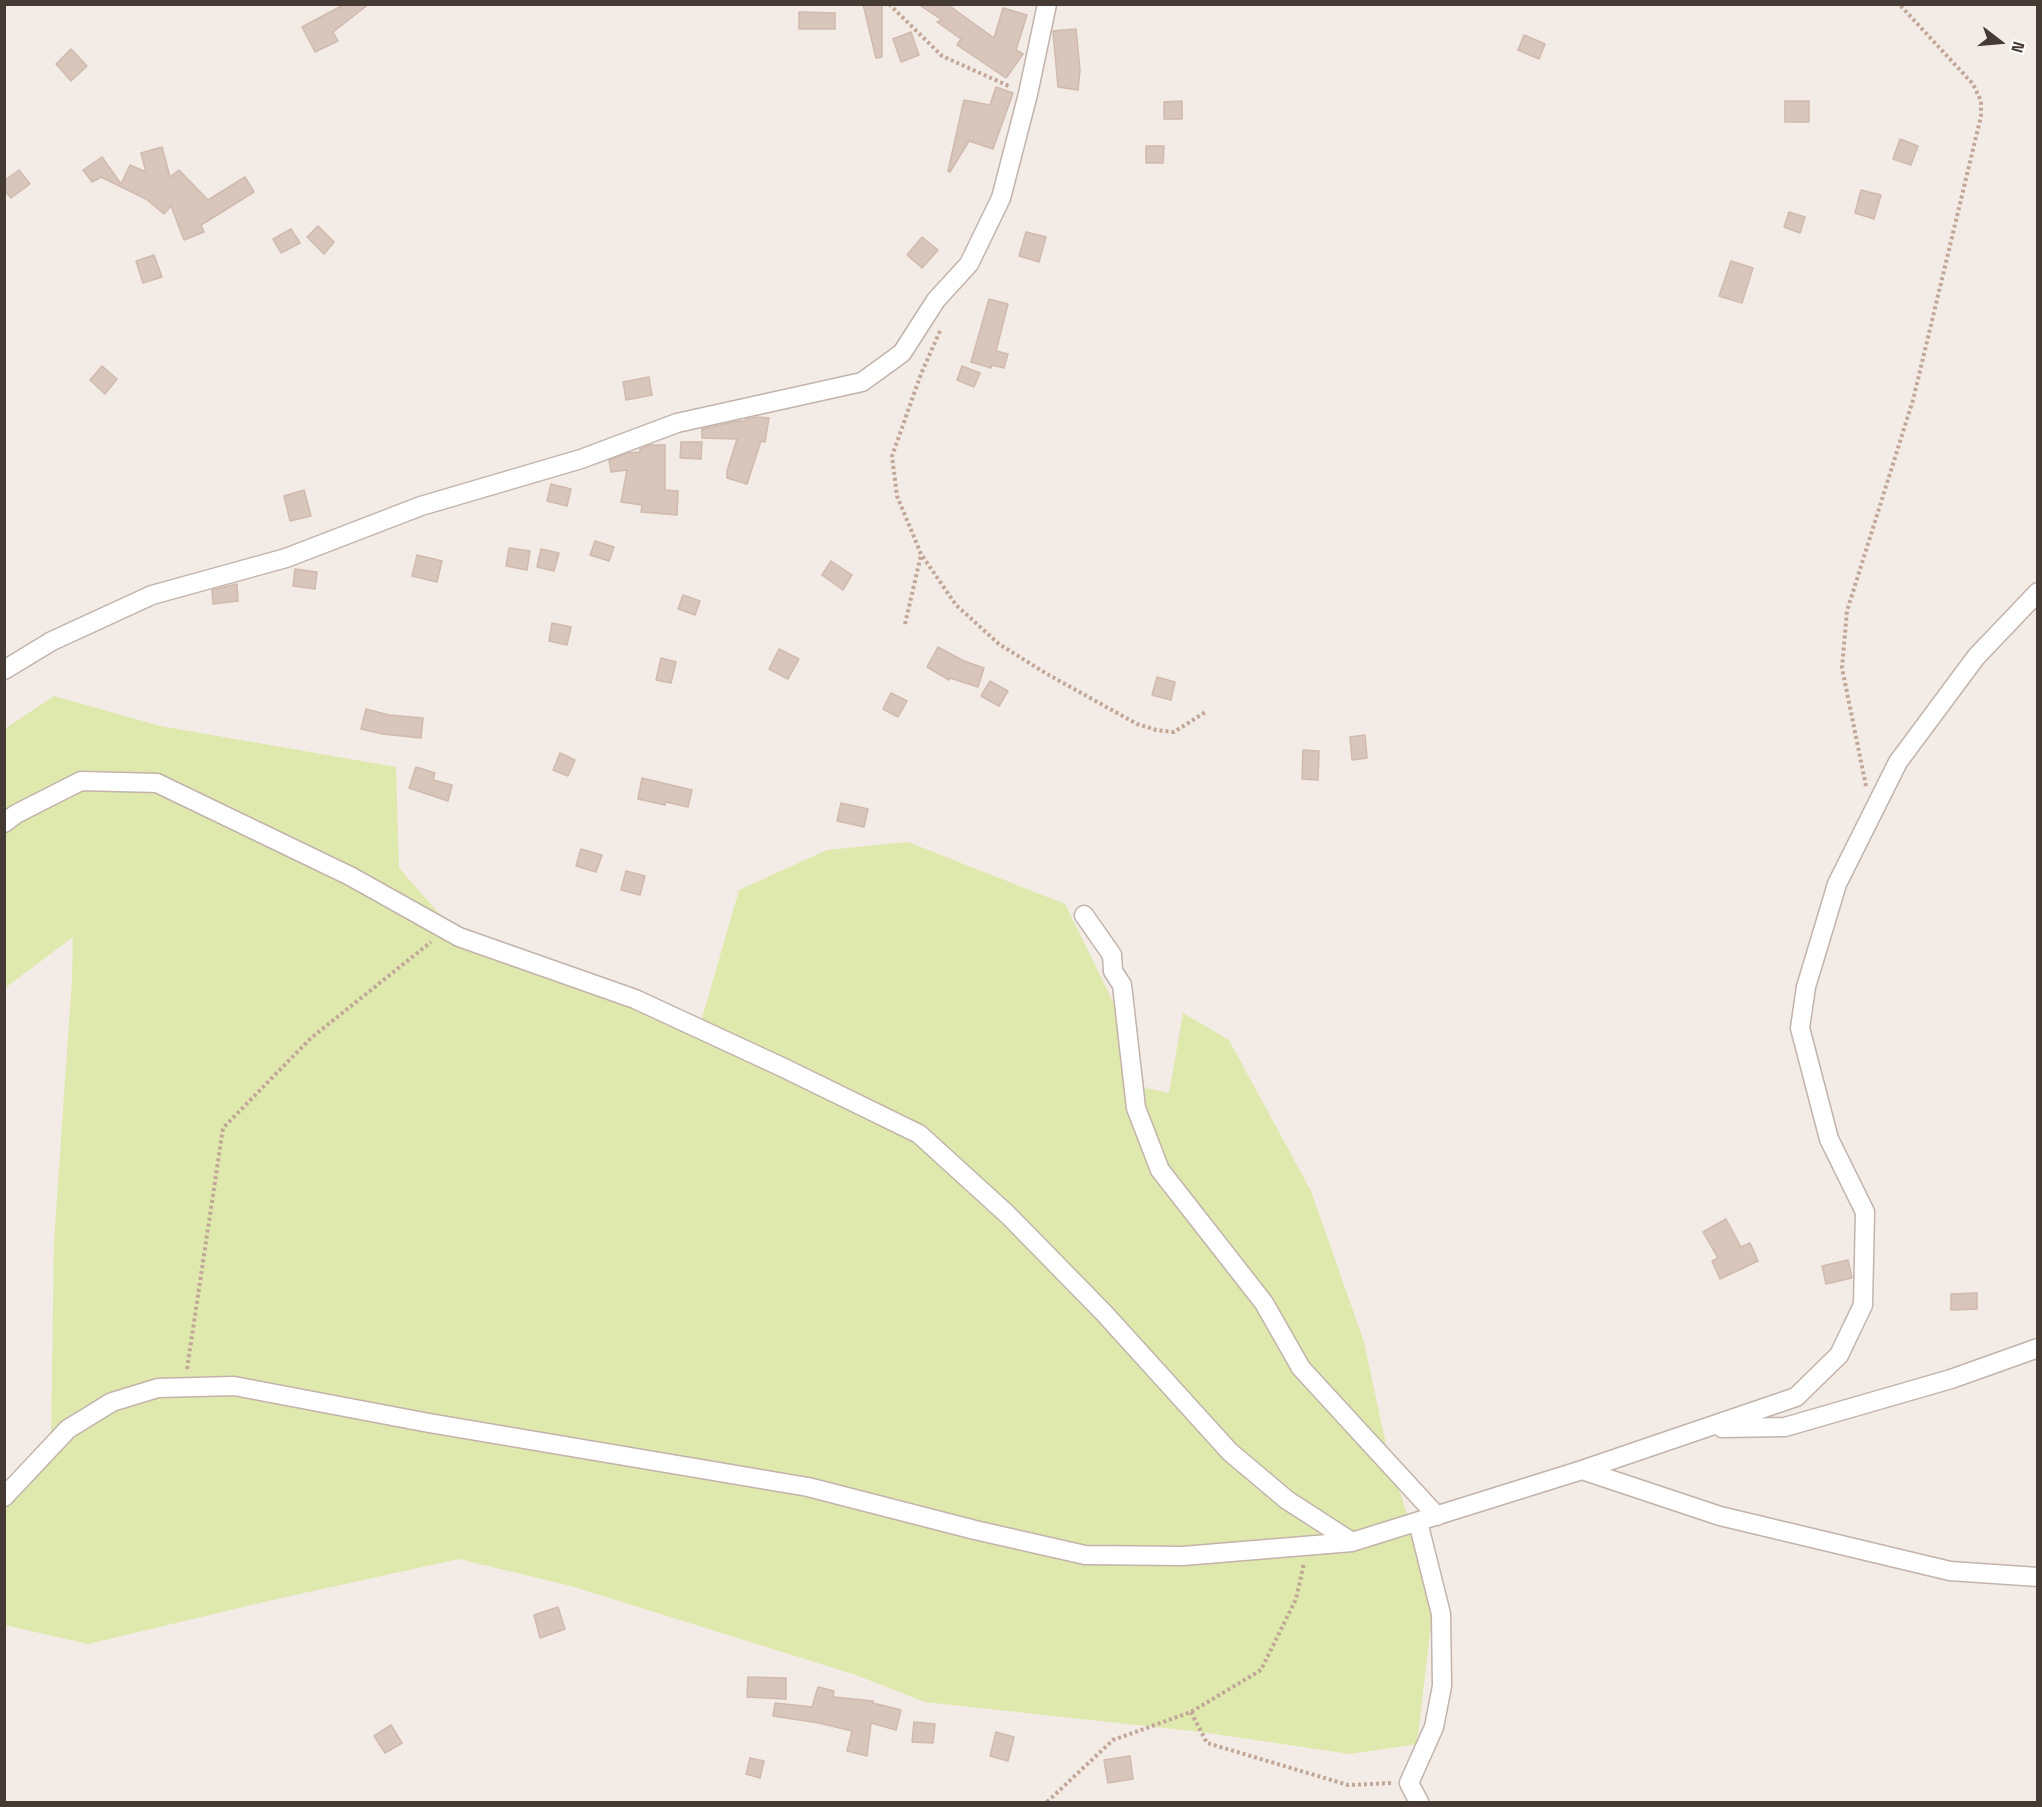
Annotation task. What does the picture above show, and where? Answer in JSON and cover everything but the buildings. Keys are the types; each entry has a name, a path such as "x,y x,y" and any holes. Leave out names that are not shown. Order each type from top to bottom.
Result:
{"street":[{"path":"4,670 52,641 152,595 285,558 421,506 581,459 677,423 862,382 902,353 936,300 969,264 1001,198 1028,94 1047,4"},
{"path":"4,1497 68,1429 112,1402 158,1388 234,1386 429,1423 808,1487 975,1530 1085,1555 1183,1556 1352,1542 1582,1470 1796,1397 1839,1355 1863,1305 1864,1212 1829,1139 1800,1028 1806,987 1837,884 1898,762 1969,666 2037,592"},
{"path":"4,823 16,814 81,781 157,783 350,876 459,937 635,999 919,1134 1008,1215 1104,1313 1230,1452 1287,1500 1352,1542"},
{"path":"1084,915 1112,955 1113,971 1122,985 1136,1108 1160,1170 1264,1303 1302,1368 1437,1516"},
{"path":"1705,1428 1785,1427 1951,1379 2037,1348"},
{"path":"1582,1470 1720,1516 1950,1571 2037,1577"},
{"path":"1418,1522 1441,1614 1442,1686 1434,1727 1409,1783 1419,1803"}],"path":[{"path":"889,4 942,56 1028,94"},
{"path":"1872,814 1842,668 1847,611 1913,400 1981,116 1982,101 1973,84 1899,4"},
{"path":"943,324 921,374 892,456 897,496 921,554 956,605 999,644 1047,674 1127,718 1156,730 1174,732 1208,711"},
{"path":"905,624 921,554"},
{"path":"184,1388 223,1128 311,1038 426,945 447,931"},
{"path":"1047,1803 1113,1740 1191,1712 1261,1670 1296,1599 1308,1546"},
{"path":"1191,1712 1207,1743 1348,1785 1409,1783"}],"green space":[{"path":"54,696 160,726 396,767 399,868 444,919 698,1032 739,890 827,850 908,842 1065,904 1126,1028 1142,1087 1169,1093 1183,1013 1229,1040 1311,1191 1364,1342 1389,1458 1434,1599 1417,1744 1350,1754 1201,1732 925,1702 856,1675 571,1586 459,1559 88,1644 5,1625 5,1493 51,1438 54,1241 73,937 5,988 5,730"}]}
